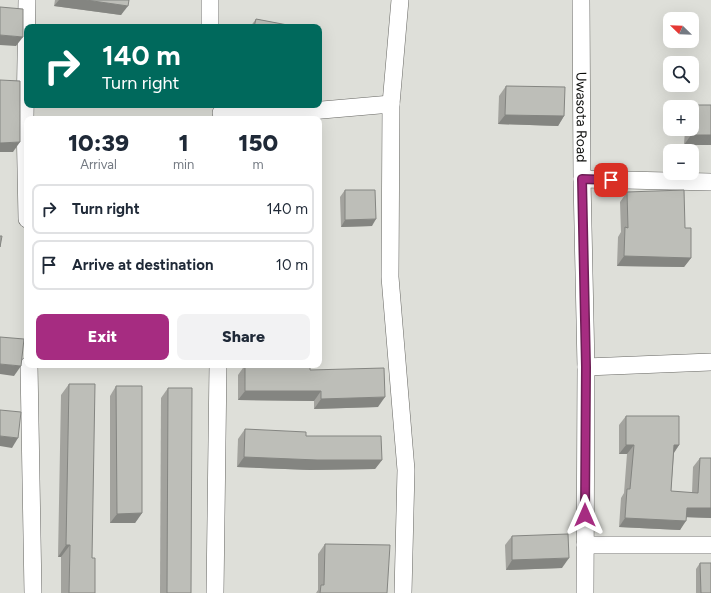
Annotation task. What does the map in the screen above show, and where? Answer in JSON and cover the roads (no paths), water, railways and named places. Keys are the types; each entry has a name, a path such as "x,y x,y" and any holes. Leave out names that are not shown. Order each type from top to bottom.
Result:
{"street":[{"path":"27,0 27,24"},
{"path":"210,0 210,24"},
{"path":"400,0 391,104 390,277 406,470 403,593"},
{"name":"Uwasota Road","path":"581,0 582,179 586,367 585,593"},
{"path":"220,112 299,112 391,104"},
{"path":"582,179 711,182"},
{"path":"586,367 711,362"},
{"path":"29,368 33,593"},
{"path":"215,593 218,368"},
{"path":"585,545 711,545"}]}
